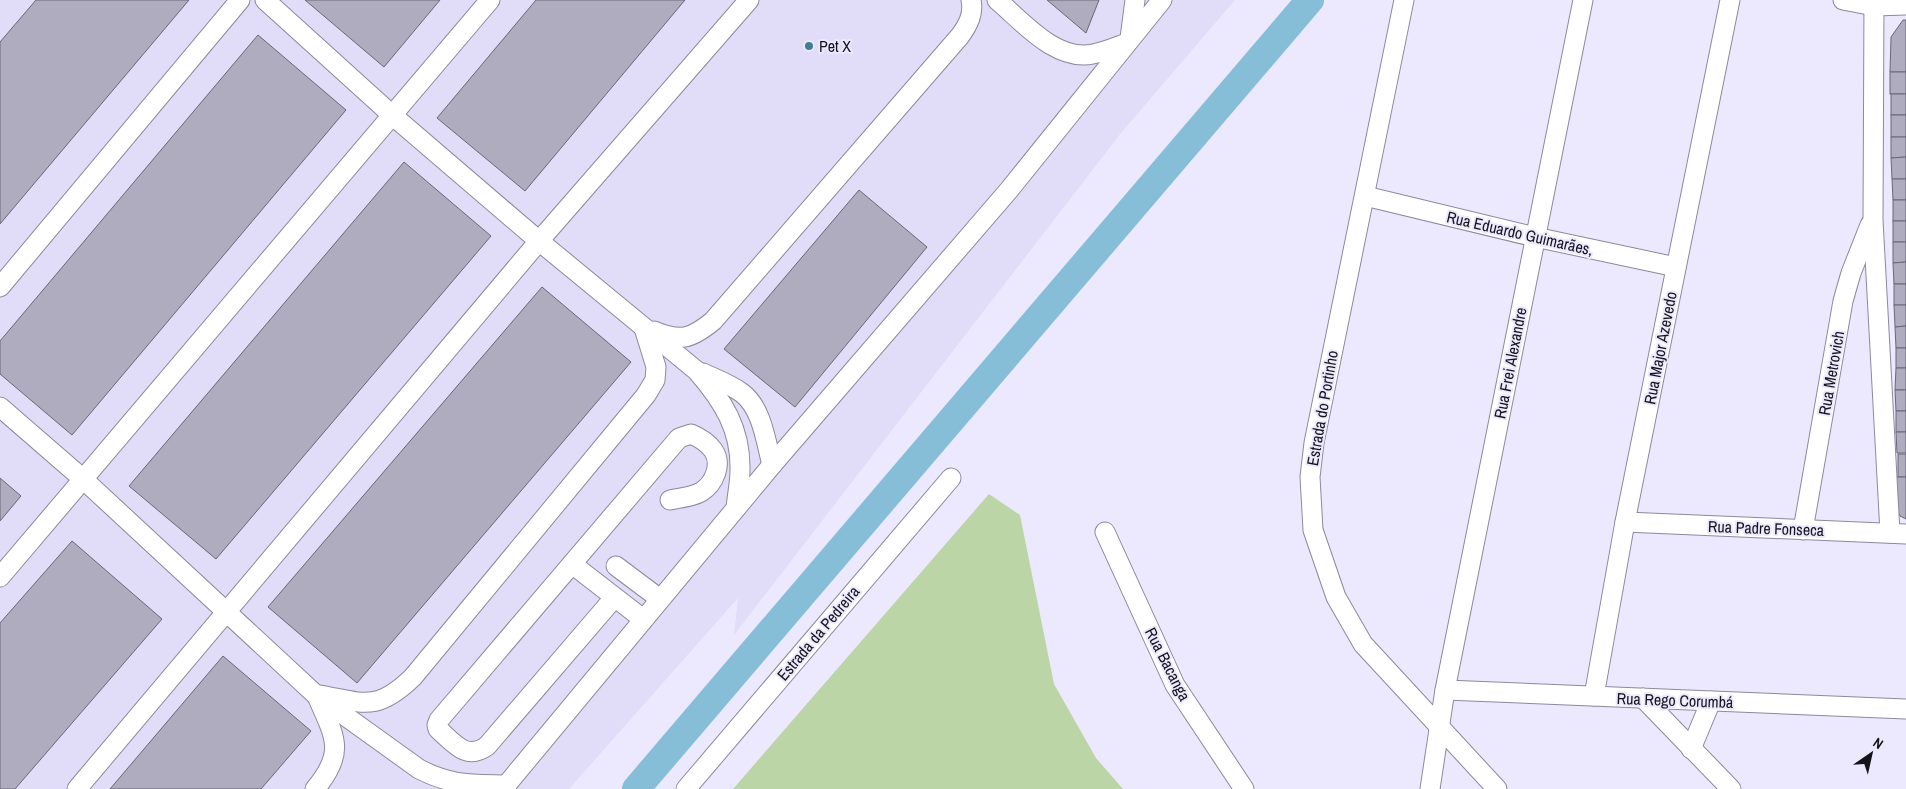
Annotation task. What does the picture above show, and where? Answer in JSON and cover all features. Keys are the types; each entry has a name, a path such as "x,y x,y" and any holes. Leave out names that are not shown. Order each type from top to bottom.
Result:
{"street":[{"path":"0,287 240,0"},
{"path":"265,0 392,115 539,241 697,371 713,390 729,415 738,440 740,470 736,508"},
{"path":"0,577 490,0"},
{"path":"77,789 539,241 749,0"},
{"path":"644,327 670,338 684,338 699,332 713,321 960,36 967,27 972,14 971,0"},
{"path":"998,0 1042,38 1058,49 1076,55 1093,54 1128,41"},
{"path":"1128,41 1135,0"},
{"path":"0,407 83,479 316,695 419,769 435,778 454,783 505,787 772,465 1009,190 1162,0"},
{"name":"Estrada do Portinho","path":"1404,0 1314,443 1310,477 1313,530 1336,597 1363,644 1498,789"},
{"name":"Rua Frei Alexandre","path":"1430,789 1445,690 1583,0"},
{"name":"Rua Major Azevedo","path":"1594,696 1625,522 1730,0"},
{"path":"1843,0 1906,5"},
{"name":"Rua Metrovich","path":"1874,3 1873,220 1898,534"},
{"name":"Rua Eduardo Guimarães,","path":"1364,196 1536,238 1676,267"},
{"name":"Rua Metrovich","path":"1803,530 1843,301 1851,273 1873,220"},
{"path":"316,695 368,704 386,699 401,690 413,677 646,395 655,380 656,367 644,327"},
{"path":"697,371 728,384 743,394 754,407 763,428 772,465"},
{"path":"614,598 487,746 473,752 460,748 438,729 437,725 440,720 679,438 691,434 698,437 713,450 717,465 716,473 712,481 700,492 670,500"},
{"name":"Estrada da Pedreira","path":"686,789 951,478"},
{"name":"Rua Padre Fonseca","path":"1625,522 1898,534"},
{"name":"Rua Bacanga","path":"1105,532 1175,685 1244,789"},
{"path":"572,564 643,619"},
{"path":"616,566 660,599"},
{"name":"Rua Rego Corumbá","path":"1445,690 1906,709"},
{"path":"316,695 332,731 336,750 333,764 327,776 316,789"},
{"path":"1643,698 1731,789"},
{"path":"1691,749 1711,701"}],"shaded area":[{"path":"0,0 1235,0 1121,133 734,635 738,598 569,789 0,789"}],"green space":[{"path":"989,494 1020,515 1054,684 1096,758 1123,789 733,789"}],"building":[{"path":"36,0 189,0 0,224 0,42"},
{"path":"305,0 440,0 384,67"},
{"path":"536,0 685,0 525,191 437,118"},
{"path":"1047,0 1099,0 1086,33"},
{"path":"1903,20 1906,20 1906,72 1890,72 1891,37"},
{"path":"258,35 346,110 72,435 0,374 0,341"},
{"path":"1890,72 1906,72 1906,94 1890,94"},
{"path":"1891,94 1906,94 1906,115 1891,115"},
{"path":"1891,115 1906,115 1906,137 1891,137"},
{"path":"1891,137 1906,137 1906,157 1891,158"},
{"path":"1906,157 1906,179 1892,179 1891,158"},
{"path":"404,162 491,236 216,559 129,486"},
{"path":"1892,179 1906,179 1906,200 1893,200"},
{"path":"859,190 927,247 795,407 724,349"},
{"path":"1893,200 1906,200 1906,221 1893,221"},
{"path":"1893,221 1906,221 1906,242 1893,242"},
{"path":"1893,242 1906,242 1906,262 1893,263"},
{"path":"1906,262 1906,284 1894,284 1893,263"},
{"path":"1894,284 1906,284 1906,305 1894,305"},
{"path":"542,287 631,362 357,683 268,607"},
{"path":"1894,305 1906,305 1906,326 1895,327"},
{"path":"1906,326 1906,348 1896,348 1895,327"},
{"path":"1896,348 1906,348 1906,368 1896,368"},
{"path":"1896,368 1906,368 1906,390 1895,390"},
{"path":"1895,390 1906,390 1906,411 1896,411"},
{"path":"1896,411 1906,411 1906,432 1896,432"},
{"path":"1896,432 1906,432 1906,453 1897,453"},
{"path":"1898,454 1906,454 1906,477 1898,477"},
{"path":"1896,477 1906,477 1906,519 1900,516 1897,509"},
{"path":"0,478 21,496 0,521"},
{"path":"72,541 162,619 15,789 0,789 0,623"},
{"path":"223,656 311,731 261,789 110,789"}],"waterway":[{"path":"636,789 1310,0"}],"place":[{"name":"Pet X","path":"809,46"}]}
